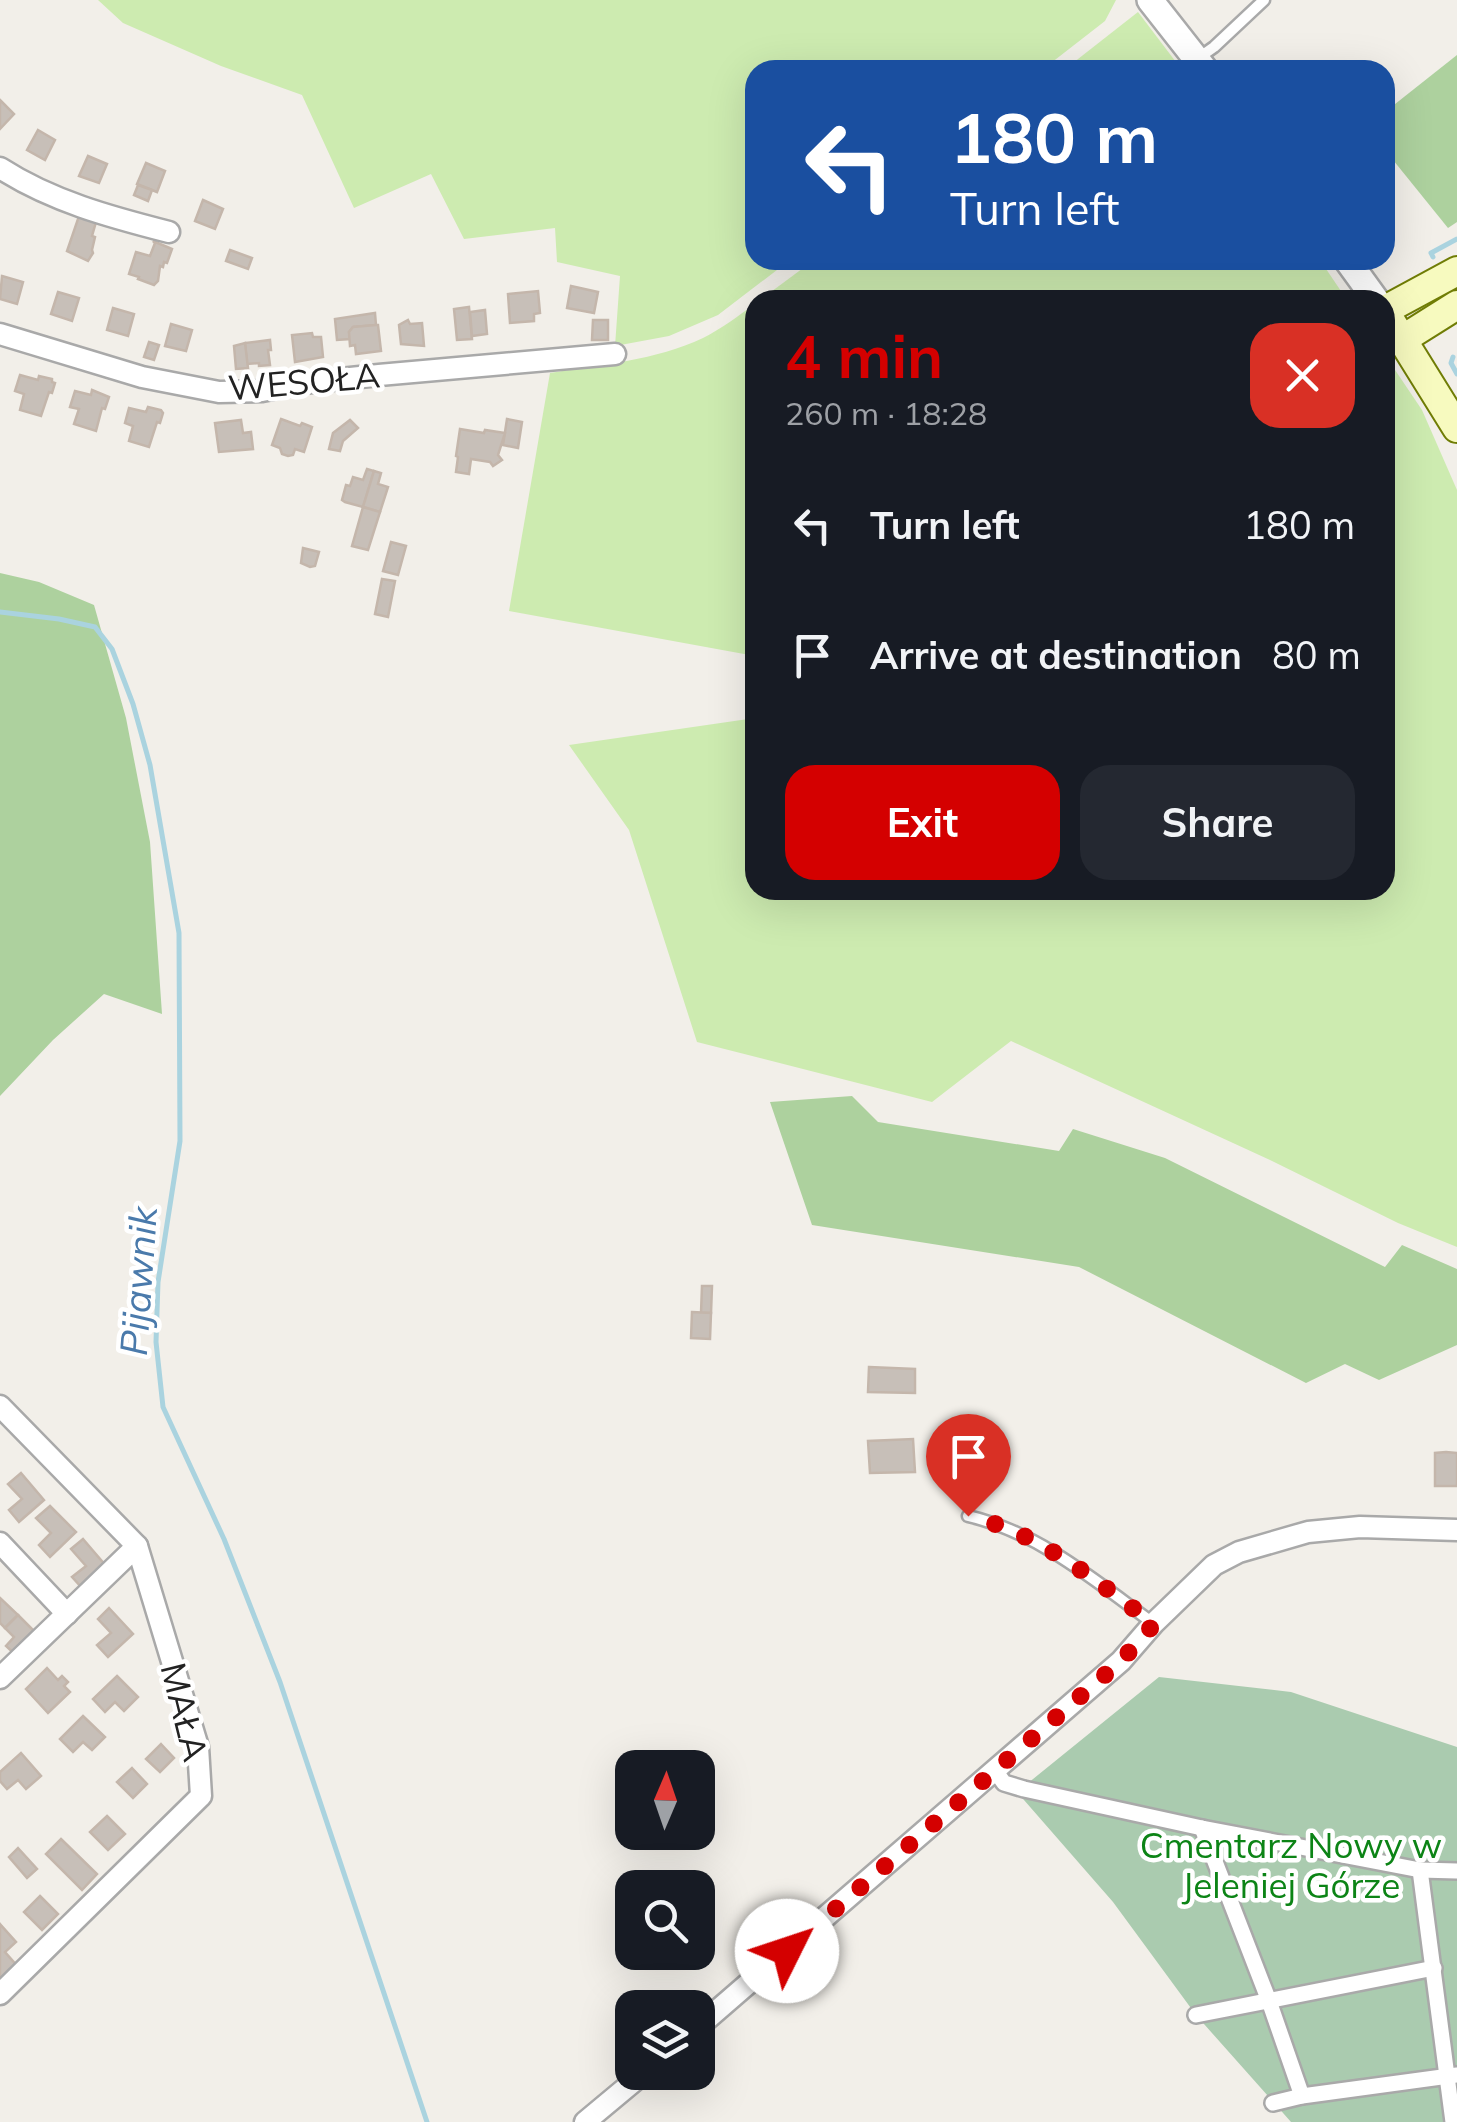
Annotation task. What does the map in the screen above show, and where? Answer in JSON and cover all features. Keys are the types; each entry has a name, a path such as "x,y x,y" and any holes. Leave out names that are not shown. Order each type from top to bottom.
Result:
{"main road":[{"path":"1395,305 1457,271"},
{"path":"1403,339 1457,305"},
{"path":"1395,327 1457,428"}],"street":[{"path":"1150,0 1197,60"},
{"path":"0,168 18,180 108,217 168,232"},
{"name":"WESOŁA","path":"0,334 142,377 219,392 262,391 302,383 615,354"},
{"name":"MAŁA","path":"0,1406 137,1546 198,1747 201,1796 0,1994"},
{"path":"715,2013 1121,1661 1214,1565 1239,1552 1308,1532 1360,1527 1457,1530"},
{"path":"0,1543 67,1614"},
{"path":"0,1678 137,1546"},
{"path":"996,1772 1004,1783 1024,1789 1202,1828 1420,1870 1457,1870"},
{"path":"1202,1828 1302,2096"},
{"path":"1420,1870 1452,2075 1453,2122"},
{"path":"1196,2015 1434,1968"},
{"path":"1273,2104 1302,2096 1452,2075"},
{"path":"585,2122 623,2090"}],"lane":[{"path":"1204,60 1214,46 1264,0"},
{"path":"968,1516 1030,1538 1154,1624"}],"green space":[{"path":"98,0 1116,0 1105,21 1055,60 745,60 745,270 777,270 751,290 745,290 745,294 718,315 669,336 615,346 620,276 557,262 555,228 464,239 431,174 354,208 302,95 221,66 123,23"},
{"path":"1138,12 1174,60 1077,60"},
{"path":"1457,55 1457,222 1448,228 1395,162 1395,104"},
{"path":"800,270 1327,270 1340,290 774,290"},
{"path":"745,311 745,654 509,611 550,373 666,352 716,331"},
{"path":"1395,370 1422,410 1457,490 1457,1247 1011,1041 932,1102 697,1042 629,830 569,745 745,719 745,900 1395,900"},
{"path":"0,573 39,582 94,605 126,718 150,842 162,1014 104,994 0,1096"},
{"path":"852,1096 878,1122 1059,1151 1073,1129 1165,1158 1385,1267 1402,1245 1457,1269 1457,1345 1379,1380 1345,1364 1306,1383 1079,1267 812,1225 770,1102"},
{"name":"Cmentarz Nowy w Jeleniej Górze","path":"1159,1677 1291,1692 1457,1747 1457,2122 1291,2122 1196,2015 1113,1902 1017,1792"}],"building":[{"path":"0,100 14,114 0,129"},
{"path":"38,130 55,140 45,160 27,150"},
{"path":"88,156 107,164 99,183 79,176"},
{"path":"146,163 165,171 157,192 137,184"},
{"path":"138,185 152,190 148,201 134,195"},
{"path":"203,200 223,209 215,229 195,221"},
{"path":"79,216 96,222 93,253 88,261 67,251"},
{"path":"153,241 172,249 167,263 160,266 154,285 129,274 136,252 150,256"},
{"path":"230,250 252,258 248,269 226,261"},
{"path":"2,276 23,282 17,304 0,299"},
{"path":"571,286 598,292 594,313 567,308"},
{"path":"538,291 540,313 534,314 534,321 510,323 508,294"},
{"path":"58,292 79,298 72,321 51,314"},
{"path":"469,307 472,339 457,340 454,309"},
{"path":"113,308 134,314 128,336 107,330"},
{"path":"485,310 487,334 472,336 470,312"},
{"path":"375,313 376,325 353,327 350,339 337,340 335,319"},
{"path":"408,320 410,324 422,323 424,346 401,344 399,325"},
{"path":"593,320 608,320 608,340 592,340"},
{"path":"171,324 192,330 186,351 165,346"},
{"path":"378,325 381,351 356,354 355,345 350,346 349,332 353,327"},
{"path":"312,333 313,337 321,337 323,357 295,362 292,335"},
{"path":"270,340 270,365 247,364 245,343"},
{"path":"149,342 159,345 154,360 144,357"},
{"path":"245,343 248,368 236,369 234,346"},
{"path":"20,375 38,380 39,376 55,383 41,416 20,410 24,394 15,391"},
{"path":"92,390 109,397 96,431 74,424 79,409 70,407 75,391 91,395"},
{"path":"148,407 163,413 149,447 129,441 133,426 125,423 129,408 146,412"},
{"path":"281,419 312,427 304,452 295,449 288,456 272,445"},
{"path":"507,419 522,422 518,448 503,445"},
{"path":"241,420 243,433 251,432 253,449 219,452 215,423"},
{"path":"350,420 358,428 343,441 340,451 329,449 333,433"},
{"path":"460,429 505,433 498,455 502,460 493,466 471,459 469,474 456,472"},
{"path":"367,469 374,471 363,507 342,500 346,485 350,486 353,477 363,480"},
{"path":"374,471 381,473 378,484 388,487 380,512 363,507"},
{"path":"363,507 380,512 368,550 352,546"},
{"path":"391,542 406,546 398,575 383,571"},
{"path":"303,548 319,552 315,566 301,563"},
{"path":"382,579 395,581 388,617 375,614"},
{"path":"702,1286 712,1286 711,1313 701,1313"},
{"path":"692,1312 711,1313 710,1339 691,1338"},
{"path":"869,1367 915,1369 915,1393 868,1392"},
{"path":"913,1439 915,1472 870,1473 868,1441"},
{"path":"1435,1453 1457,1453 1457,1486 1435,1486"},
{"path":"21,1473 44,1500 19,1522 9,1510 22,1499 8,1484"},
{"path":"50,1506 76,1532 50,1557 39,1545 51,1533 36,1518"},
{"path":"83,1539 106,1566 82,1588 72,1577 86,1566 71,1549"},
{"path":"0,1598 18,1615 5,1628 0,1623"},
{"path":"109,1608 133,1634 108,1657 97,1645 111,1633 98,1619"},
{"path":"18,1615 41,1638 20,1659 6,1646 14,1637 5,1628"},
{"path":"47,1668 58,1680 62,1676 68,1682 64,1686 70,1692 48,1713 26,1689"},
{"path":"117,1676 138,1697 124,1711 115,1702 105,1712 93,1699"},
{"path":"83,1716 105,1737 92,1750 83,1742 73,1752 60,1739"},
{"path":"161,1744 174,1758 160,1772 146,1759"},
{"path":"21,1753 41,1776 26,1789 18,1780 7,1789 0,1781 0,1772"},
{"path":"132,1768 147,1784 133,1798 117,1782"},
{"path":"107,1816 125,1834 108,1850 90,1832"},
{"path":"61,1839 97,1874 82,1890 46,1854"},
{"path":"18,1848 37,1869 27,1878 9,1857"},
{"path":"40,1896 58,1914 42,1930 24,1912"},
{"path":"0,1924 16,1942 5,1952 19,1968 3,1982 0,1979"}],"waterway":[{"path":"1433,257 1431,253 1457,239"},
{"path":"1453,357 1451,363 1457,374"},
{"name":"Pijawnik","path":"0,612 95,627 112,649 133,704 150,765 179,933 180,1141 158,1282 156,1342 163,1407 224,1539 280,1682 427,2122"}],"route":[{"path":"787,1951 1121,1661 1154,1624 1030,1538 968,1516"}]}
